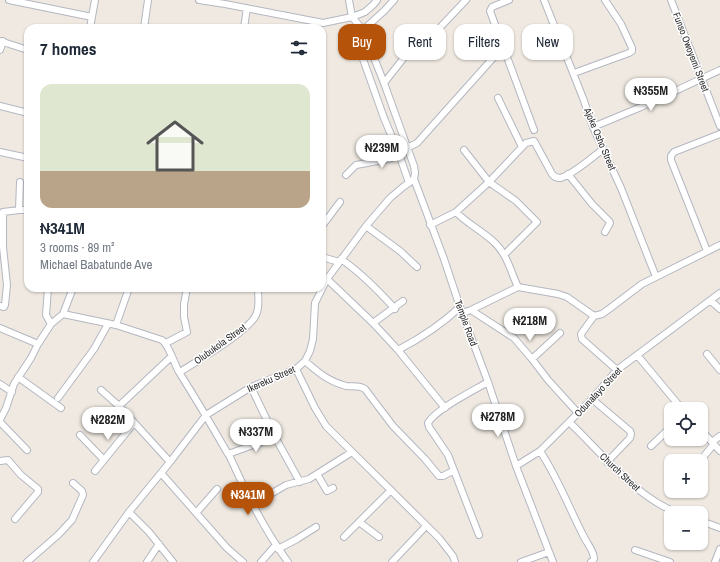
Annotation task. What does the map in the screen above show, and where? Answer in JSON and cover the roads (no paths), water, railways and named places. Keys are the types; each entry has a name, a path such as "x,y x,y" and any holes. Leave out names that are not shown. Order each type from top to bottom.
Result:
{"street":[{"path":"10,0 92,17"},
{"path":"91,24 95,0"},
{"path":"145,24 148,0"},
{"path":"198,0 247,8 318,24"},
{"path":"349,0 353,18"},
{"path":"326,24 353,18 365,12 377,0"},
{"path":"369,24 394,0"},
{"path":"384,83 410,50 431,37 466,0"},
{"path":"494,24 490,9 509,0"},
{"name":"Ajoke Osho Street","path":"544,0 574,73 593,127 621,188 656,277"},
{"path":"574,73 632,51 621,24 605,0"},
{"name":"Funso Owoyemi Street","path":"671,0 720,126"},
{"path":"245,24 247,8"},
{"name":"Temple Road","path":"353,18 358,24"},
{"path":"0,50 1,41 24,49"},
{"path":"363,60 384,118 412,181"},
{"name":"Temple Road","path":"374,60 414,166 415,173 412,181 444,259 516,466 553,562"},
{"path":"346,175 356,165 389,159 417,143 491,60"},
{"path":"507,60 534,130"},
{"path":"593,127 701,80 720,70"},
{"path":"498,98 512,130 522,147"},
{"path":"0,106 24,112"},
{"path":"707,251 671,160 671,156 674,152 720,134"},
{"path":"430,224 456,212 489,182 526,143 534,142 554,177 558,178 568,174 603,149"},
{"path":"464,150 489,182 516,201 537,222 504,255"},
{"path":"0,152 24,157"},
{"path":"568,174 592,204 609,221 610,223 605,232"},
{"name":"Ikereku Street","path":"327,279 366,226 390,198 412,181"},
{"path":"19,210 20,182"},
{"path":"326,221 340,202"},
{"path":"0,306 4,307 5,305 7,285 1,212 24,210"},
{"path":"456,212 460,217 487,237 504,255 518,287"},
{"path":"366,226 400,251 417,267"},
{"path":"617,370 582,339 581,334 594,316 605,312 642,284 720,245"},
{"path":"326,258 340,260 354,268 394,309"},
{"path":"327,279 374,323 445,408"},
{"path":"462,313 518,287 567,297 594,316"},
{"path":"48,292 46,315 51,324"},
{"path":"27,450 0,421 14,384 51,324 63,314 72,292"},
{"path":"116,325 128,292"},
{"path":"166,343 187,332 184,317 186,292"},
{"name":"Olubukola Street","path":"180,372 233,337 255,317 258,304 258,292"},
{"name":"Ikereku Street","path":"93,562 129,512 206,415 251,387 296,369 305,360 312,345 315,303 320,292"},
{"name":"Odunalayo Street","path":"516,466 540,451 592,399 617,370 720,293"},
{"path":"374,323 403,301"},
{"path":"711,301 720,309"},
{"path":"398,350 420,339 445,321 460,307"},
{"path":"471,310 514,338 548,380 578,413"},
{"path":"63,314 116,325 154,337 166,343 180,372 230,455 252,505 276,547 288,562"},
{"path":"58,398 94,349 108,324"},
{"path":"0,328 38,344"},
{"path":"532,359 560,333"},
{"path":"707,354 720,370"},
{"path":"637,355 676,402"},
{"path":"119,406 172,357"},
{"path":"305,360 327,379 341,384 362,387 365,389 394,426 439,476 443,476 454,471"},
{"path":"296,369 314,408 326,426 439,538 455,561"},
{"path":"18,377 61,408"},
{"path":"479,534 448,455 428,424 445,408 488,382"},
{"path":"0,384 12,392"},
{"path":"251,387 275,437 300,482"},
{"path":"101,390 119,406 170,462"},
{"path":"592,399 630,431 630,438 607,462"},
{"name":"Church Street","path":"569,422 586,438 607,462 658,505 664,507"},
{"path":"95,471 134,423"},
{"path":"651,446 664,434"},
{"path":"80,435 104,460"},
{"path":"705,454 720,436"},
{"path":"230,455 275,437"},
{"path":"708,438 720,451"},
{"path":"540,451 552,470 584,538 594,554 594,559 591,562"},
{"path":"252,505 286,485 309,479 352,452"},
{"path":"0,461 8,460 38,489 38,492 15,519"},
{"path":"161,473 227,548 243,562"},
{"path":"317,474 328,491 333,488"},
{"path":"27,562 58,535 72,520 83,495 73,483"},
{"path":"196,513 217,488"},
{"path":"344,537 391,490"},
{"path":"129,512 159,544 173,562"},
{"path":"359,522 379,537"},
{"path":"708,524 720,528"},
{"path":"392,562 426,526"},
{"path":"261,562 276,547 298,539 316,527"},
{"path":"147,562 159,544"},
{"path":"715,562 720,549"},
{"path":"635,550 670,562"},
{"path":"521,562 549,552"}]}
